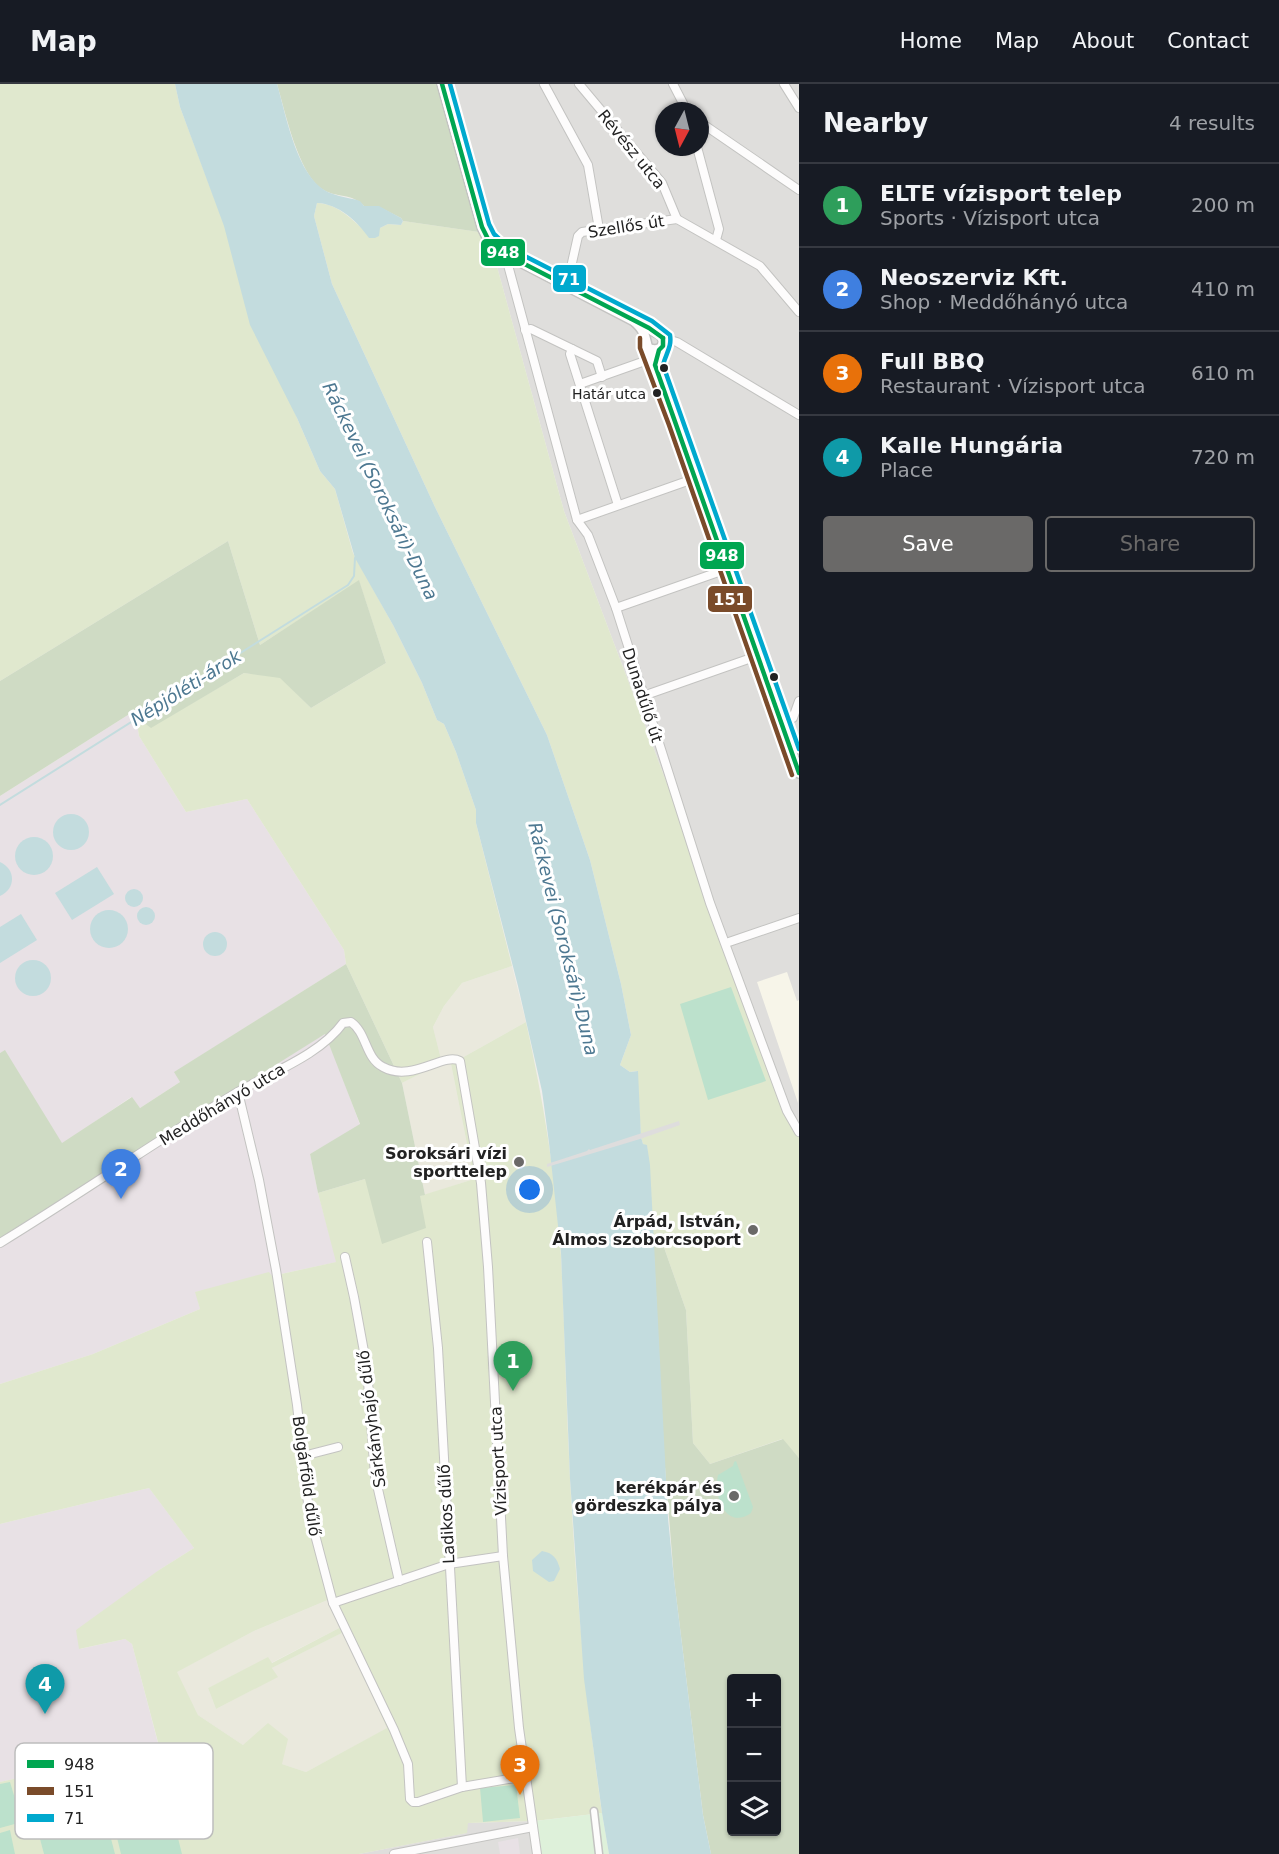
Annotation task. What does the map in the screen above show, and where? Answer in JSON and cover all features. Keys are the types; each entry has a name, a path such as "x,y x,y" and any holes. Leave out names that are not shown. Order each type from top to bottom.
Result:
{"street":[{"path":"442,84 482,227 488,239 505,254 634,321 650,335"},
{"path":"544,84 588,165 599,229"},
{"name":"Révész utca","path":"579,84 662,183 677,219"},
{"path":"673,84 682,102"},
{"path":"784,84 799,108"},
{"path":"709,128 799,190"},
{"path":"700,156 719,229 716,240"},
{"name":"Szellős út","path":"567,285 582,232 677,219 760,266 799,312"},
{"name":"Dunadűlő út","path":"505,254 577,520 588,535 616,608 710,903 783,1100 799,1132"},
{"path":"525,330 531,329 597,361 602,377"},
{"path":"650,335 658,333 658,346 651,359 656,365 798,770"},
{"path":"650,335 646,345 658,346 677,342 799,415"},
{"path":"572,349 570,354 618,505"},
{"path":"580,384 645,362"},
{"path":"577,520 696,478"},
{"path":"616,608 727,569"},
{"path":"643,696 757,656"},
{"path":"781,724 793,718 799,701"},
{"path":"726,943 799,918"},
{"name":"Meddőhányó utca","path":"0,1242 238,1092 300,1058 336,1033 343,1023 351,1022"},
{"name":"Vízisport utca","path":"351,1022 357,1026 376,1064 390,1071 405,1073 451,1059 460,1061 481,1182 503,1556 526,1776 537,1854"},
{"name":"Bolgárföld dűlő","path":"238,1092 259,1180 276,1270 309,1512 333,1603 408,1764 410,1799 412,1802 418,1802 462,1787 526,1776"},
{"name":"Ladikos dűlő","path":"427,1242 438,1348 462,1787"},
{"name":"Sárkányhajó dűlő","path":"345,1257 367,1368 375,1476 399,1581"},
{"path":"303,1456 338,1447"},
{"path":"333,1603 449,1564 503,1556"},
{"path":"594,1811 599,1854"},
{"path":"394,1854 532,1827"},
{"path":"445,1844 447,1854"}],"shaded area":[{"path":"442,84 799,84 799,1133 564,511 496,263 479,232"},
{"path":"131,713 136,717 139,736 186,812 247,799 344,950 346,964 175,1072 180,1082 140,1108 131,1097 62,1144 5,1051 0,1053 0,796"},
{"path":"512,966 526,1022 451,1064 474,1179 425,1195 402,1083 442,1063 433,1027 444,1006 462,983"},
{"path":"787,972 797,1001 799,1000 798,1103 757,982"},
{"path":"326,1033 360,1125 310,1154 337,1262 196,1292 200,1309 93,1354 0,1384 0,1238"},
{"path":"149,1488 194,1548 159,1570 80,1649 125,1639 132,1644 158,1743 15,1743 15,1779 0,1782 0,1524"},
{"path":"330,1599 341,1627 271,1663 268,1658 208,1688 216,1709 277,1677 272,1668 344,1632 388,1728 306,1772 282,1764 243,1745 198,1715 176,1672 254,1631"},
{"path":"535,1821 541,1854 359,1854 466,1833 467,1823"},
{"path":"518,1838 520,1854 500,1854 498,1842"}],"green space":[{"path":"0,84 175,84 180,107 297,418 320,471 335,489 353,553 393,625 422,683 437,720 444,724 456,752 476,810 476,823 512,966 462,983 444,1006 433,1027 442,1063 402,1083 346,964 344,950 247,799 186,812 139,736 136,717 131,713 151,727 244,673 280,677 311,708 386,663 359,581 260,645 228,541 0,681"},
{"path":"277,84 442,84 479,232 403,221 379,207 364,206 355,199 332,194 322,189 306,170 299,156"},
{"path":"317,203 337,209 363,229 380,228 388,224 401,225 403,221 479,232 496,263 564,511 799,1133 799,1458 782,1439 710,1464 693,1443 686,1310 660,1236 653,1236 647,1146 643,1144 641,1137 637,1071 630,1072 620,1065 631,1035 621,984 590,860 547,735 435,507 332,284 314,216"},
{"path":"228,541 260,645 359,580 386,663 311,708 280,678 244,673 151,728 131,713 0,796 0,681"},
{"path":"346,964 402,1083 425,1195 420,1196 426,1228 382,1244 365,1179 318,1193 310,1154 360,1124 325,1034 0,1238 0,1053 5,1050 62,1143 132,1097 140,1108 180,1082 174,1072"},
{"path":"731,987 766,1081 708,1100 680,1004"},
{"path":"526,1022 548,1138 559,1226 575,1562 586,1688 602,1813 535,1821 468,1823 467,1833 359,1854 0,1854 0,1782 15,1779 15,1839 213,1839 213,1743 158,1743 132,1644 125,1639 79,1649 76,1630 159,1570 194,1548 149,1488 0,1524 0,1384 93,1354 200,1309 195,1292 269,1272 272,1276 336,1262 318,1193 365,1179 420,1196 474,1179 451,1064","holes":["330,1599 341,1627 272,1663 268,1657 208,1688 216,1709 278,1677 272,1668 344,1632 387,1728 306,1772 282,1764 288,1739 268,1723 243,1745 198,1715 177,1672 254,1631"]},
{"path":"653,1236 660,1236 686,1310 693,1443 710,1464 783,1439 799,1458 799,1854 711,1854 703,1815 674,1579 664,1455"},
{"name":"kerékpár és gördeszka pálya","path":"736,1461 753,1507 751,1513 742,1517 728,1514 719,1500 717,1491 718,1475 733,1466"},
{"path":"10,1782 15,1799 15,1824 0,1828 0,1784"},
{"path":"516,1785 520,1818 483,1822 480,1788"},
{"path":"602,1813 609,1854 541,1854 535,1821"},
{"path":"10,1830 15,1854 0,1854 0,1833"},
{"path":"40,1839 111,1839 115,1854 44,1854"},
{"path":"117,1839 178,1839 182,1854 121,1854"}],"water":[{"name":"Ráckevei (Soroksári)-Duna","path":"175,84 277,84 292,139 311,178 329,192 360,201 364,206 379,206 403,221 401,225 388,224 380,228 379,236 369,238 353,220 333,206 317,203 314,216 332,284 435,507 547,735 590,860 621,984 631,1035 620,1065 630,1072 638,1071 641,1137 643,1144 647,1145 650,1165 668,1518 703,1815 711,1854 609,1854 584,1679 570,1479 561,1253 549,1143 542,1091 518,986 476,823 476,810 444,724 437,720 422,683 393,625 355,558 335,489 320,471 297,418 250,325 224,226 180,107"},
{"path":"71,814 84,819 89,832 84,845 71,850 58,845 53,832 58,819"},
{"path":"34,837 47,843 53,856 47,869 34,875 21,869 15,856 21,843"},
{"path":"0,862 9,869 12,879 9,889 0,896"},
{"path":"97,867 114,894 72,920 55,893"},
{"path":"130,889 138,889 143,894 141,905 130,907 125,902 125,894"},
{"path":"142,907 150,907 155,912 153,923 142,925 137,920 137,912"},
{"path":"109,910 116,911 122,916 127,922 127,936 122,942 116,947 109,948 102,947 96,942 91,936 90,929 91,922 96,916 102,911"},
{"path":"21,914 37,940 0,963 0,927"},
{"path":"215,932 223,936 227,944 223,952 215,956 207,952 203,944 207,936"},
{"path":"33,960 45,966 51,978 45,990 33,996 21,990 15,978 21,966"},
{"path":"542,1551 552,1555 559,1565 560,1569 554,1581 549,1582 533,1571 532,1560"}],"pier":[{"path":"679,1121 680,1125 640,1139 547,1167 547,1164 589,1149"}],"waterway":[{"name":"Népjóléti-árok","path":"0,805 348,585 354,576 355,558"}],"transit line":[{"name":"948","path":"442,84 482,227 488,239 505,254 649,328 663,338"},
{"name":"71","path":"450,84 489,224 494,234 509,248 652,321 670,335 663,365 799,749"},
{"name":"151","path":"640,338 640,348 792,775"},
{"name":"948","path":"663,338 663,346 659,350 655,365 799,773"}],"place":[{"name":"Határ utca","path":"657,393"},
{"name":"Soroksári vízi sporttelep","path":"519,1162"},
{"name":"Neoszerviz Kft.","path":"121,1199"},
{"name":"Árpád, István, Álmos szoborcsoport","path":"753,1230"},
{"name":"ELTE vízisport telep","path":"513,1391"},
{"name":"kerékpár és gördeszka pálya","path":"734,1496"},
{"name":"Kalle Hungária","path":"45,1714"},
{"name":"Full BBQ","path":"520,1795"}]}
